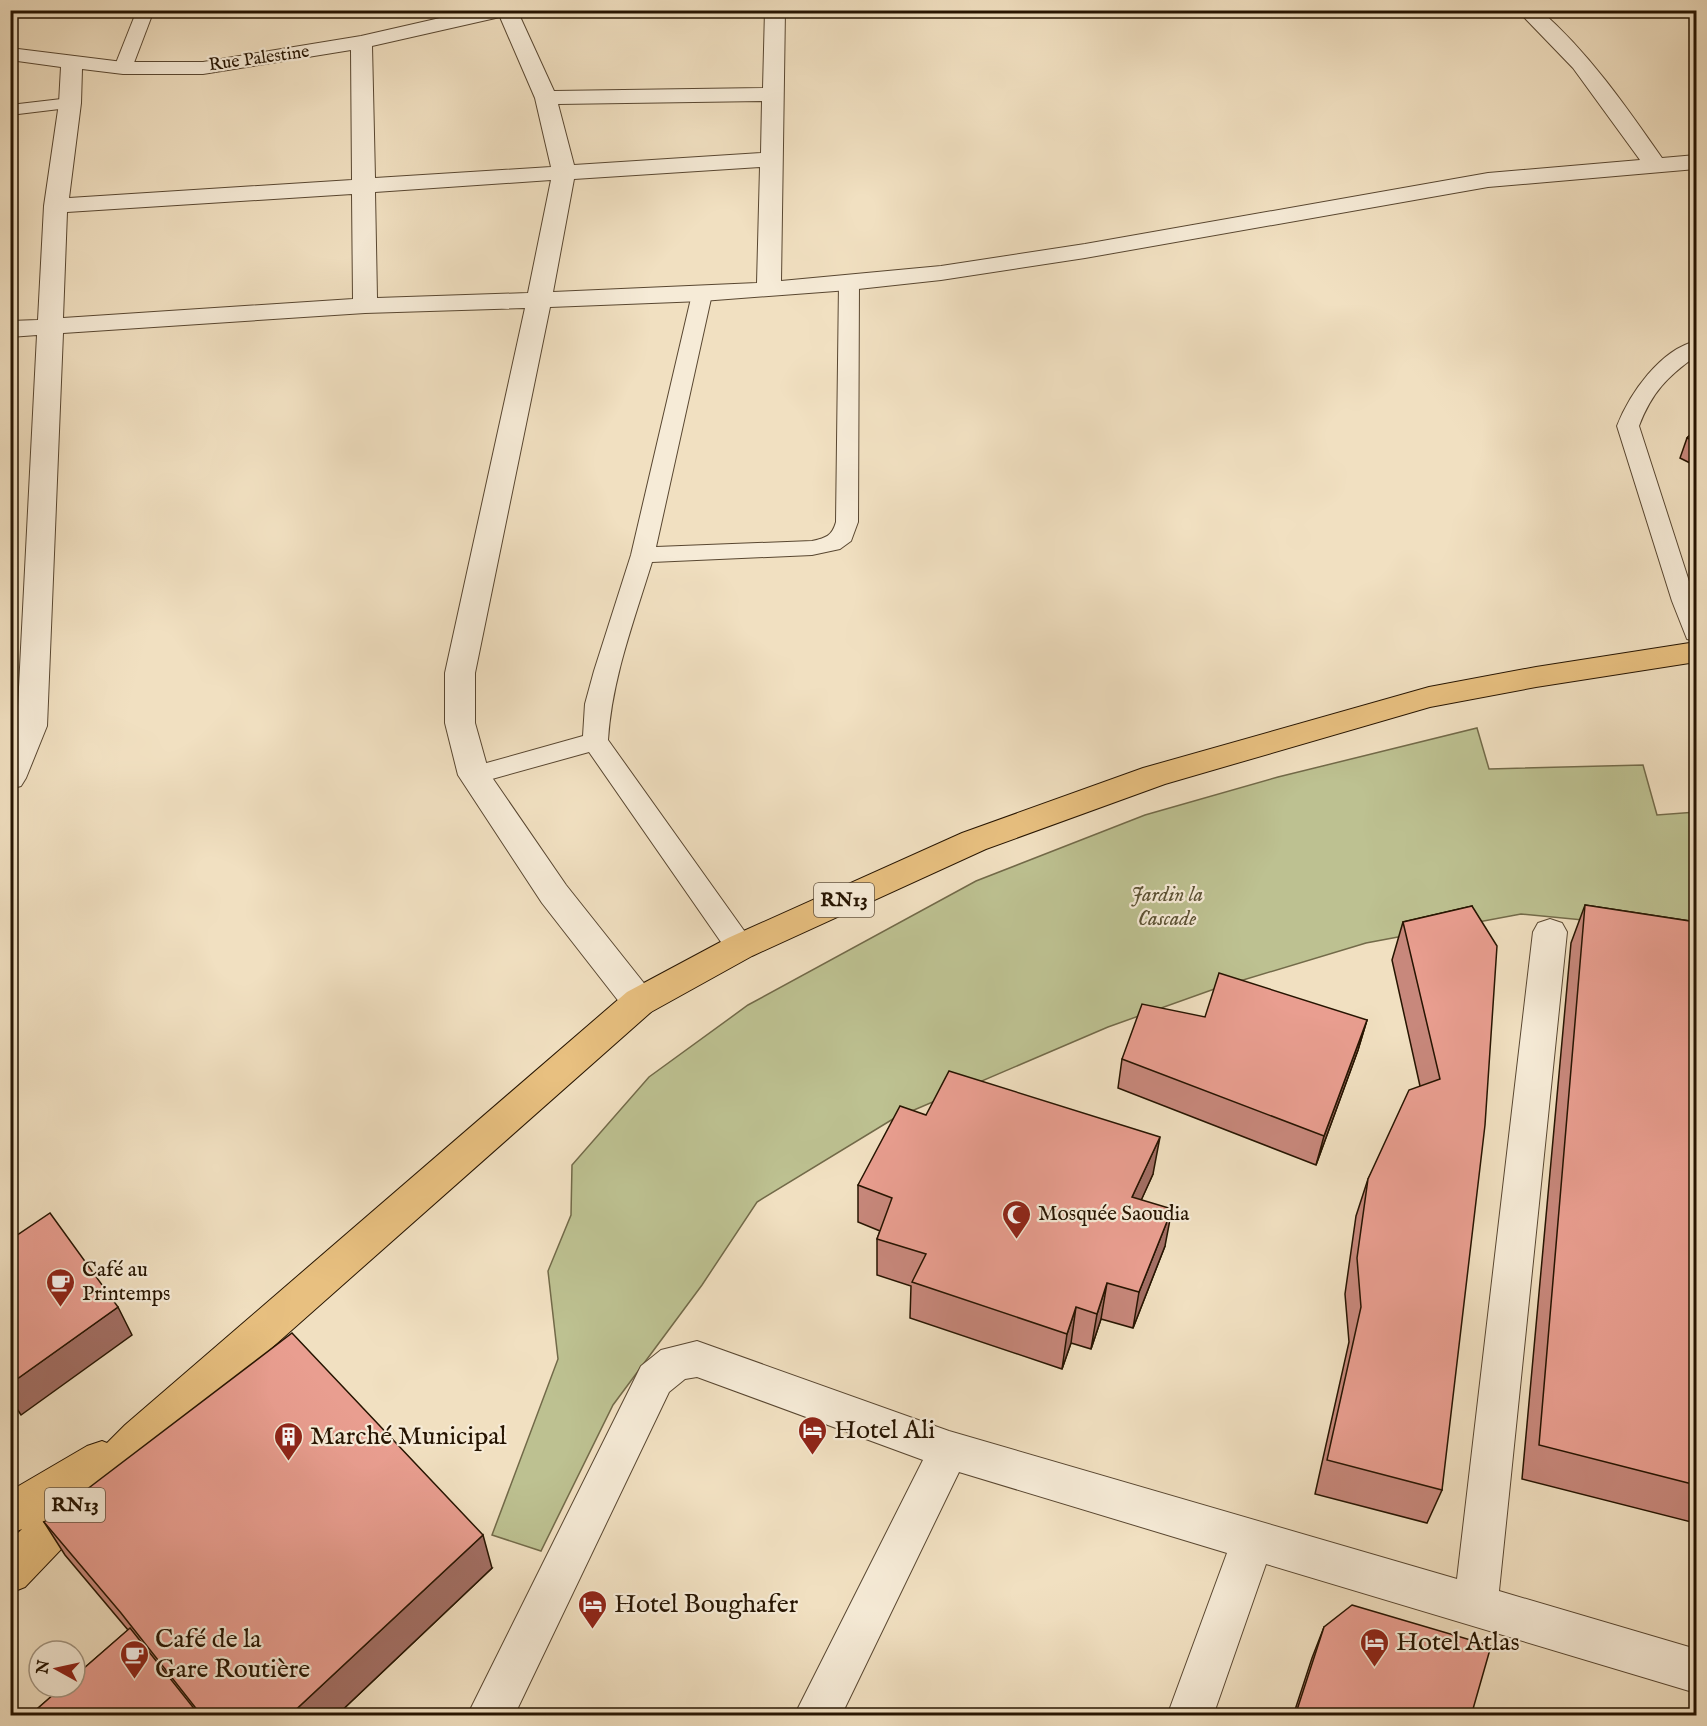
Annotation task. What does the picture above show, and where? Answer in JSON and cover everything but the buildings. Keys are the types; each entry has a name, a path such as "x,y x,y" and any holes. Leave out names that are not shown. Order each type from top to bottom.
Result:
{"main road":[{"name":"RN13","path":"10,1572 140,1438 639,1002 740,947 974,841 1154,776 1429,697 1536,677 1696,652"},
{"name":"RN13","path":"10,1514 140,1438"}],"street":[{"name":"Rue Palestine","path":"10,54 123,68 203,68 361,42 506,10"},
{"path":"506,10 546,98 564,172 539,302 460,674 460,723 474,775 554,894 639,1002"},
{"path":"769,290 775,10"},
{"path":"1527,10 1548,28 1598,83 1655,165"},
{"path":"361,42 365,306"},
{"path":"10,778 32,726 56,206 70,103 72,61"},
{"path":"546,98 774,94"},
{"path":"56,206 772,159"},
{"path":"10,329 365,306 539,302 769,290 849,283 941,273 1085,251 1488,180 1696,162"},
{"path":"1476,1606 1550,933"},
{"path":"490,1716 655,1379 675,1364 697,1359 949,1450 1696,1671"},
{"path":"817,1716 949,1450"},
{"path":"1190,1716 1252,1540"}],"lane":[{"path":"123,68 146,10"},
{"path":"10,110 70,103"},
{"path":"643,555 812,548 832,543 843,536 847,522 849,283"},
{"path":"702,294 643,555 606,671 598,704 595,741 740,947"},
{"path":"1696,347 1657,374 1635,405 1628,426 1696,633"},
{"path":"474,775 595,741"}],"green space":[{"name":"Jardin la Cascade","path":"1477,728 1489,769 1643,765 1657,815 1696,812 1696,931 1521,914 1366,943 1220,987 1108,1027 893,1119 757,1202 702,1285 613,1405 541,1551 492,1535 558,1359 548,1271 571,1215 572,1165 649,1077 748,1005 976,881 1145,815 1278,777"}],"place":[{"name":"Mosquée Saoudia","path":"1017,1240"},
{"name":"Café au Printemps","path":"61,1308"},
{"name":"Hotel Ali","path":"813,1456"},
{"name":"Marché Municipal","path":"289,1462"},
{"name":"Hotel Boughafer","path":"593,1630"},
{"name":"Hotel Atlas","path":"1375,1668"},
{"name":"Café de la Gare Routière","path":"134,1680"}]}
